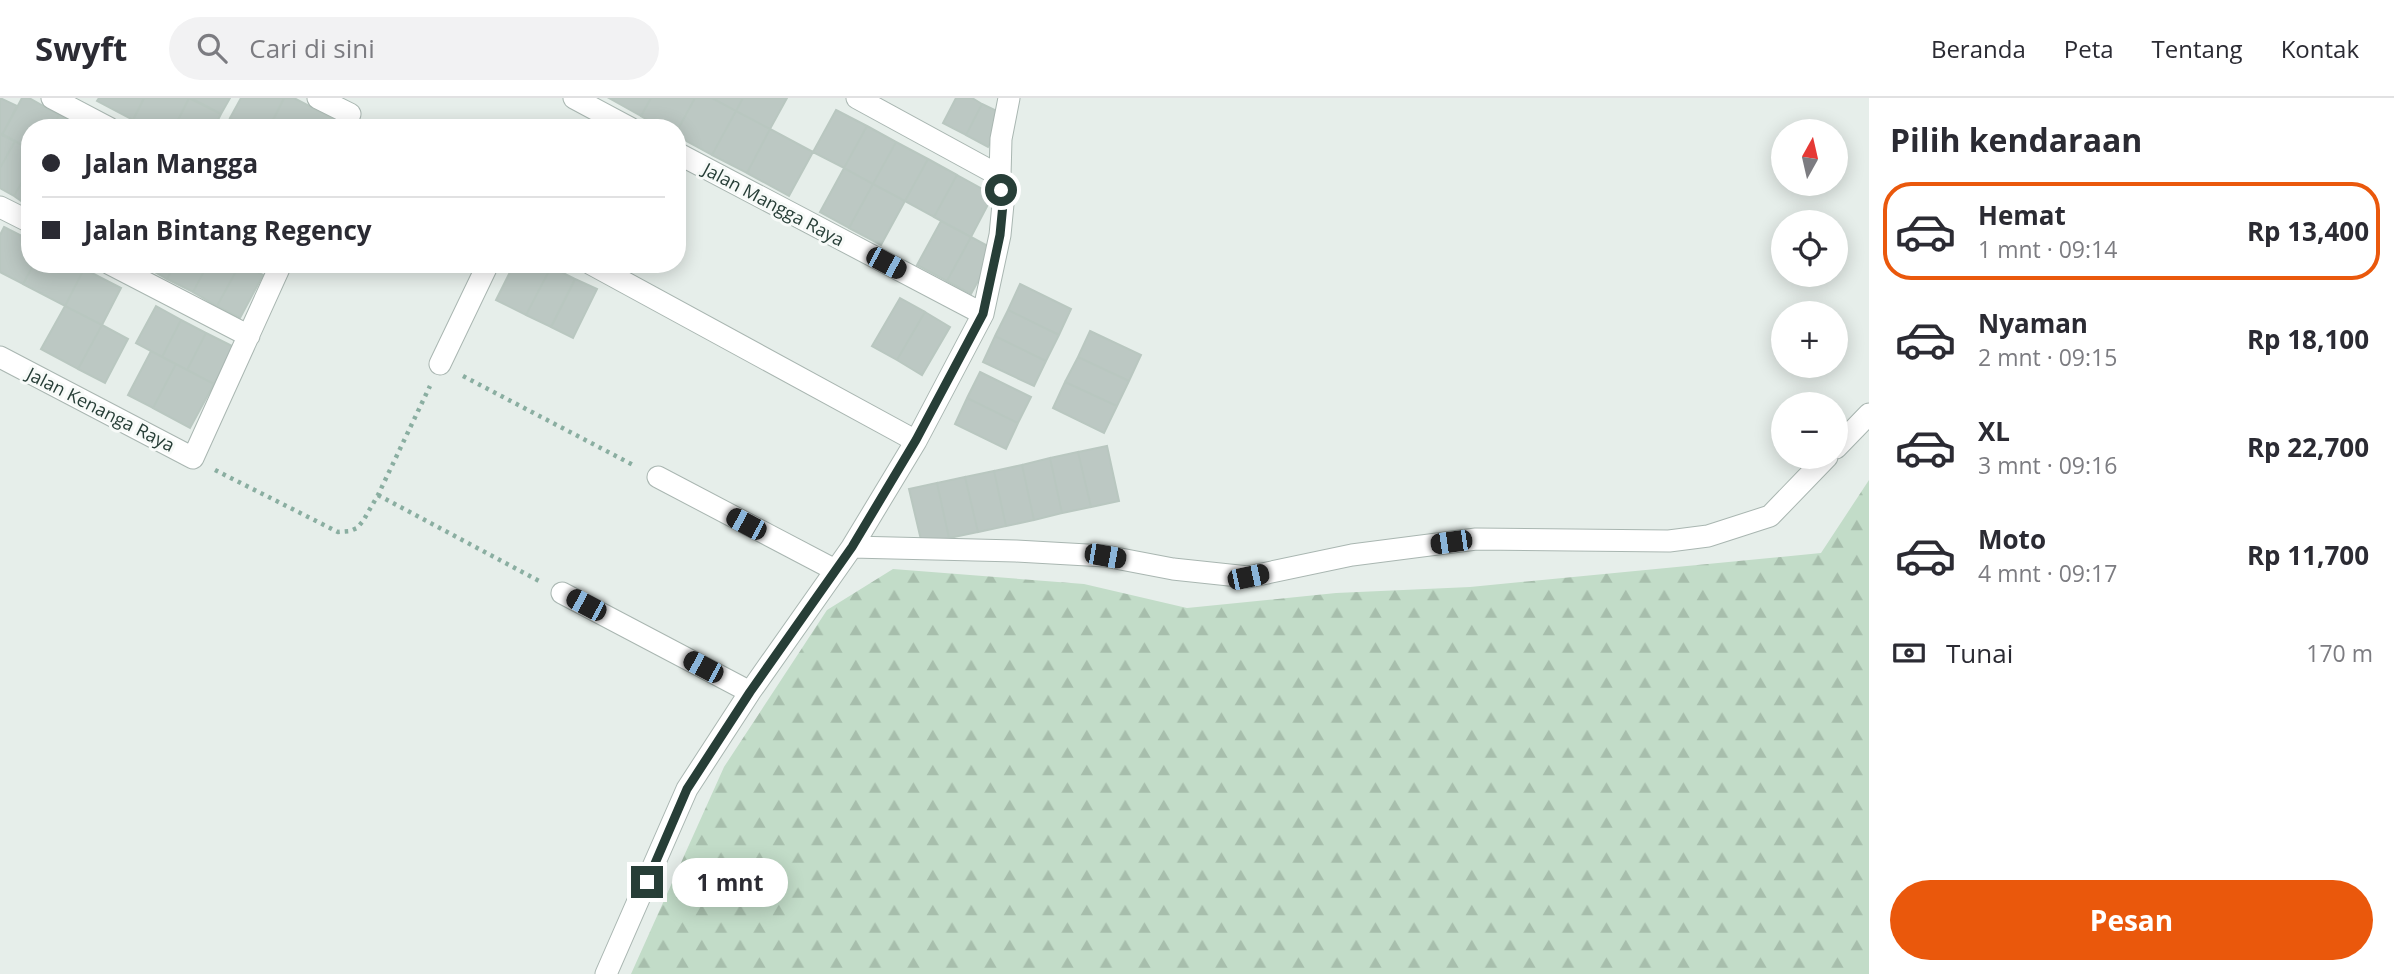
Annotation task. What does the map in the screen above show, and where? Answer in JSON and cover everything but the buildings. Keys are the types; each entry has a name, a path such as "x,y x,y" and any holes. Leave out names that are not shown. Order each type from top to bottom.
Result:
{"street":[{"path":"52,98 92,119"},
{"path":"318,98 351,113"},
{"path":"574,98 613,119"},
{"path":"857,98 1000,176"},
{"path":"606,974 687,789 750,692 852,547 916,440 983,314 1000,235 1003,204 1000,176 1001,139 1009,98"},
{"name":"Jalan Mangga Raya","path":"686,158 983,314"},
{"path":"0,207 21,218"},
{"path":"127,273 249,336"},
{"name":"Jalan Kenanga Raya","path":"0,357 192,458 277,273"},
{"path":"440,364 484,273"},
{"path":"609,273 916,440"},
{"path":"1848,436 1869,414"},
{"path":"852,547 1105,556 1173,569 1248,577 1352,555 1476,539 1669,541 1708,536 1770,516 1815,469"},
{"path":"658,477 835,570"},
{"path":"562,593 750,692"}],"path":[{"path":"192,458 338,532 350,531 357,528 378,495 440,364 658,477"},
{"path":"378,495 562,593"}],"green space":[{"path":"1869,480 1869,974 631,974 724,767 827,610 893,569 1084,584 1187,608 1336,593 1470,587 1821,553"}],"route":[{"path":"647,882 687,789 750,692 852,547 916,440 983,314 1000,235 1003,204 1001,190"}]}
